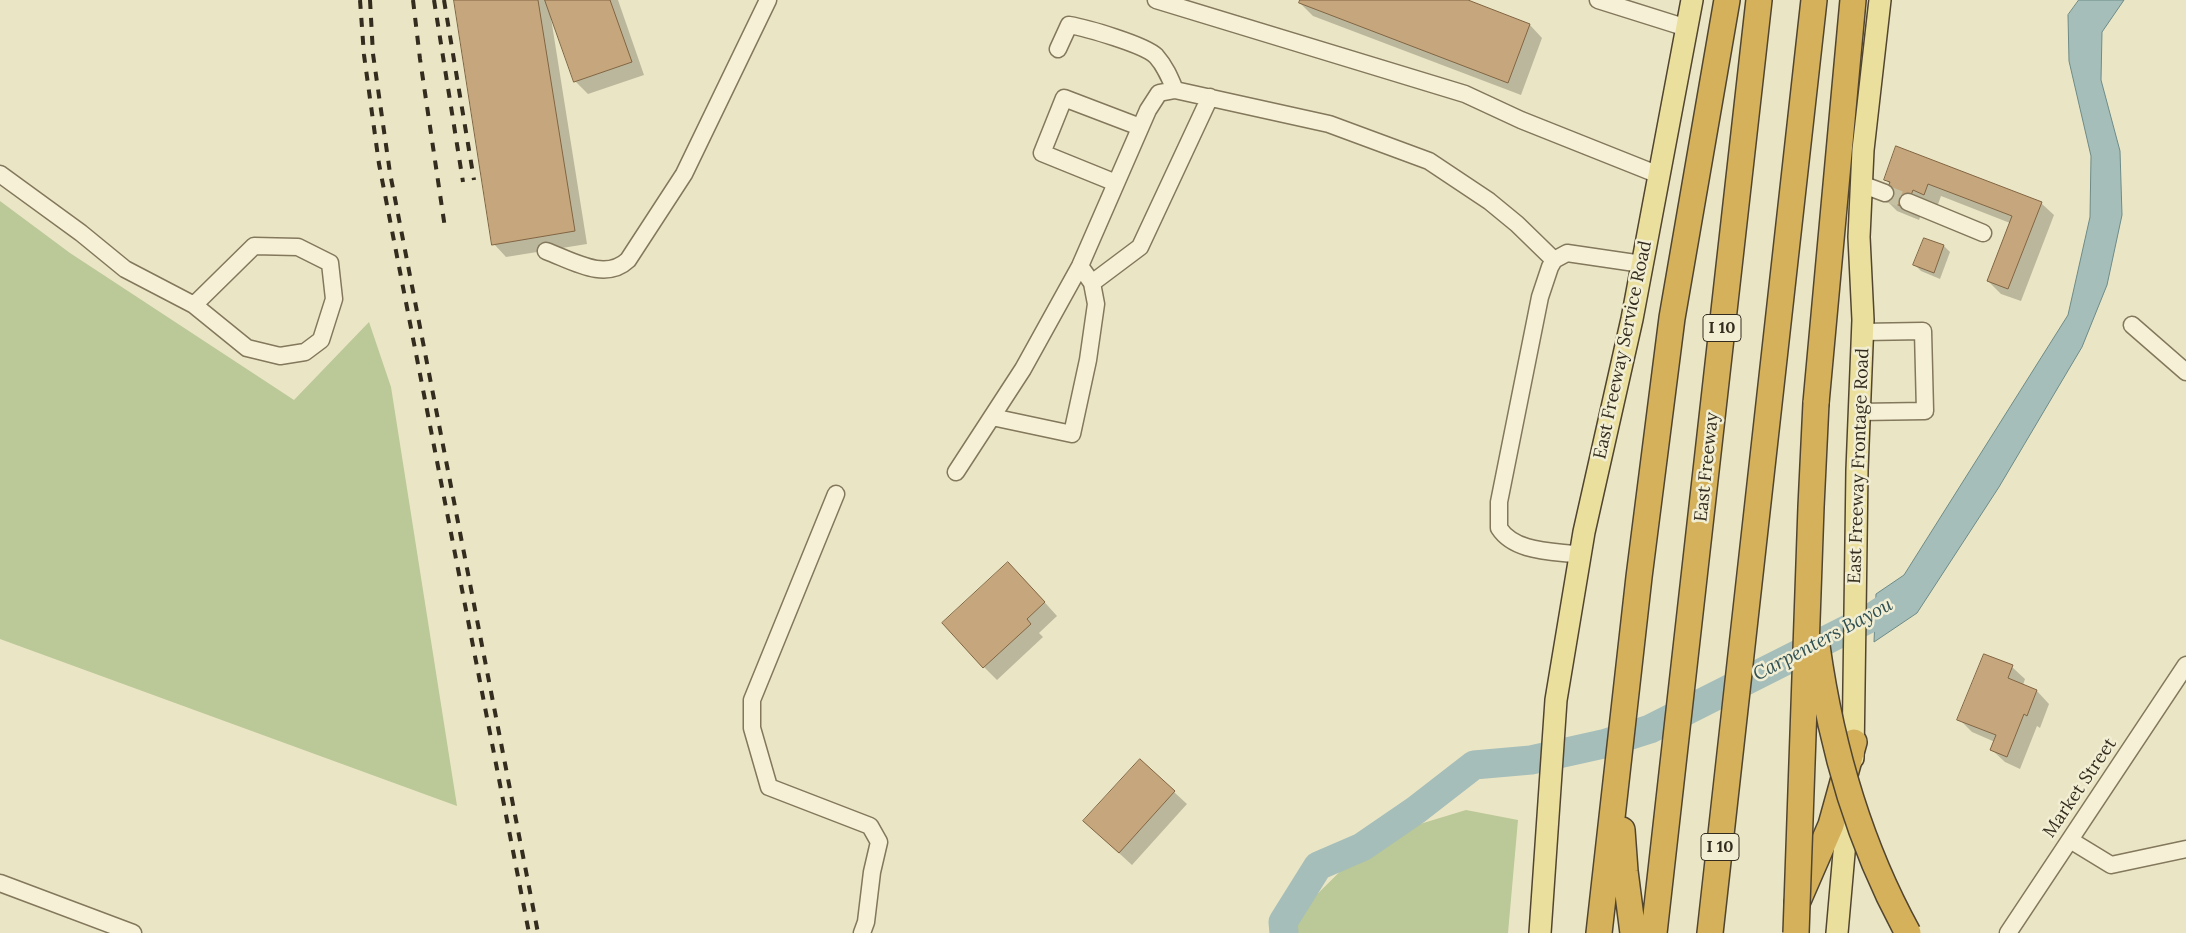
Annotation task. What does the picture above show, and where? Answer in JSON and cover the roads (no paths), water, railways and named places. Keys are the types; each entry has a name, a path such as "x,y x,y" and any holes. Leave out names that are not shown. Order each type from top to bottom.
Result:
{"highway":[{"path":"1598,933 1639,577 1672,318 1727,0"},
{"name":"East Freeway","path":"1654,933 1759,0"},
{"name":"I 10","path":"1710,933 1814,0"},
{"path":"1796,933 1816,403 1853,0"},
{"path":"1811,507 1812,577 1816,634 1833,737 1847,788 1871,856 1908,933"},
{"path":"1625,695 1622,790 1623,842 1633,933"},
{"path":"1784,933 1831,826 1854,742"}],"main road":[{"name":"East Freeway Service Road","path":"1540,933 1549,826 1556,700 1580,556 1642,264 1692,0"},
{"name":"East Freeway Frontage Road","path":"1837,933 1854,742 1859,412 1863,332 1859,237 1861,184 1863,150 1880,0"}],"street":[{"path":"546,250 602,270 614,269 628,260 684,174 768,0"},
{"path":"1156,0 1466,94 1521,120 1659,175"},
{"path":"1598,0 1687,28"},
{"path":"1058,49 1069,26 1094,31 1154,54 1164,66 1175,90"},
{"path":"956,472 1022,369 1080,266 1140,127 1159,93 1175,90 1328,124 1429,161 1488,201 1554,260"},
{"path":"1092,283 1140,246 1210,97"},
{"path":"1116,183 1042,153 1064,98 1140,127"},
{"path":"0,174 81,233 125,269 194,305 247,348 280,356 305,352 321,340 334,299 330,263 298,247 254,246 194,305"},
{"path":"1861,184 1885,194"},
{"path":"1908,202 1982,232"},
{"path":"1580,556 1523,546 1511,541 1499,528 1498,515 1540,297 1554,260 1567,253 1642,264"},
{"path":"992,417 1072,434 1088,360 1096,304 1092,283 1080,266"},
{"path":"2132,325 2186,372"},
{"path":"1859,412 1925,411 1923,331 1863,332"},
{"path":"836,494 752,700 752,728 769,787 870,826 879,842 872,872 866,922 862,933"},
{"name":"Market Street","path":"2008,933 2186,665"},
{"path":"2070,840 2110,864 2186,849"},
{"path":"0,883 133,933"}],"water":[{"path":"2079,0 2124,0 2102,32 2101,80 2120,151 2122,215 2107,285 2082,347 1999,487 1917,613 1874,642 1876,594 1904,575 2068,315 2090,217 2091,156 2069,61 2068,15"}],"waterway":[{"name":"Carpenters Bayou","path":"1284,933 1283,922 1318,866 1362,847 1416,810 1474,765 1531,760 1603,744 1650,729 1874,616 1907,594"}],"tunnel":[{"path":"1885,193 1908,202"}],"railway":[{"path":"360,0 364,55 379,164 529,933"},
{"path":"370,0 373,54 390,173 538,933"},
{"path":"413,0 445,228"},
{"path":"434,0 463,182"},
{"path":"444,0 474,180"}]}
